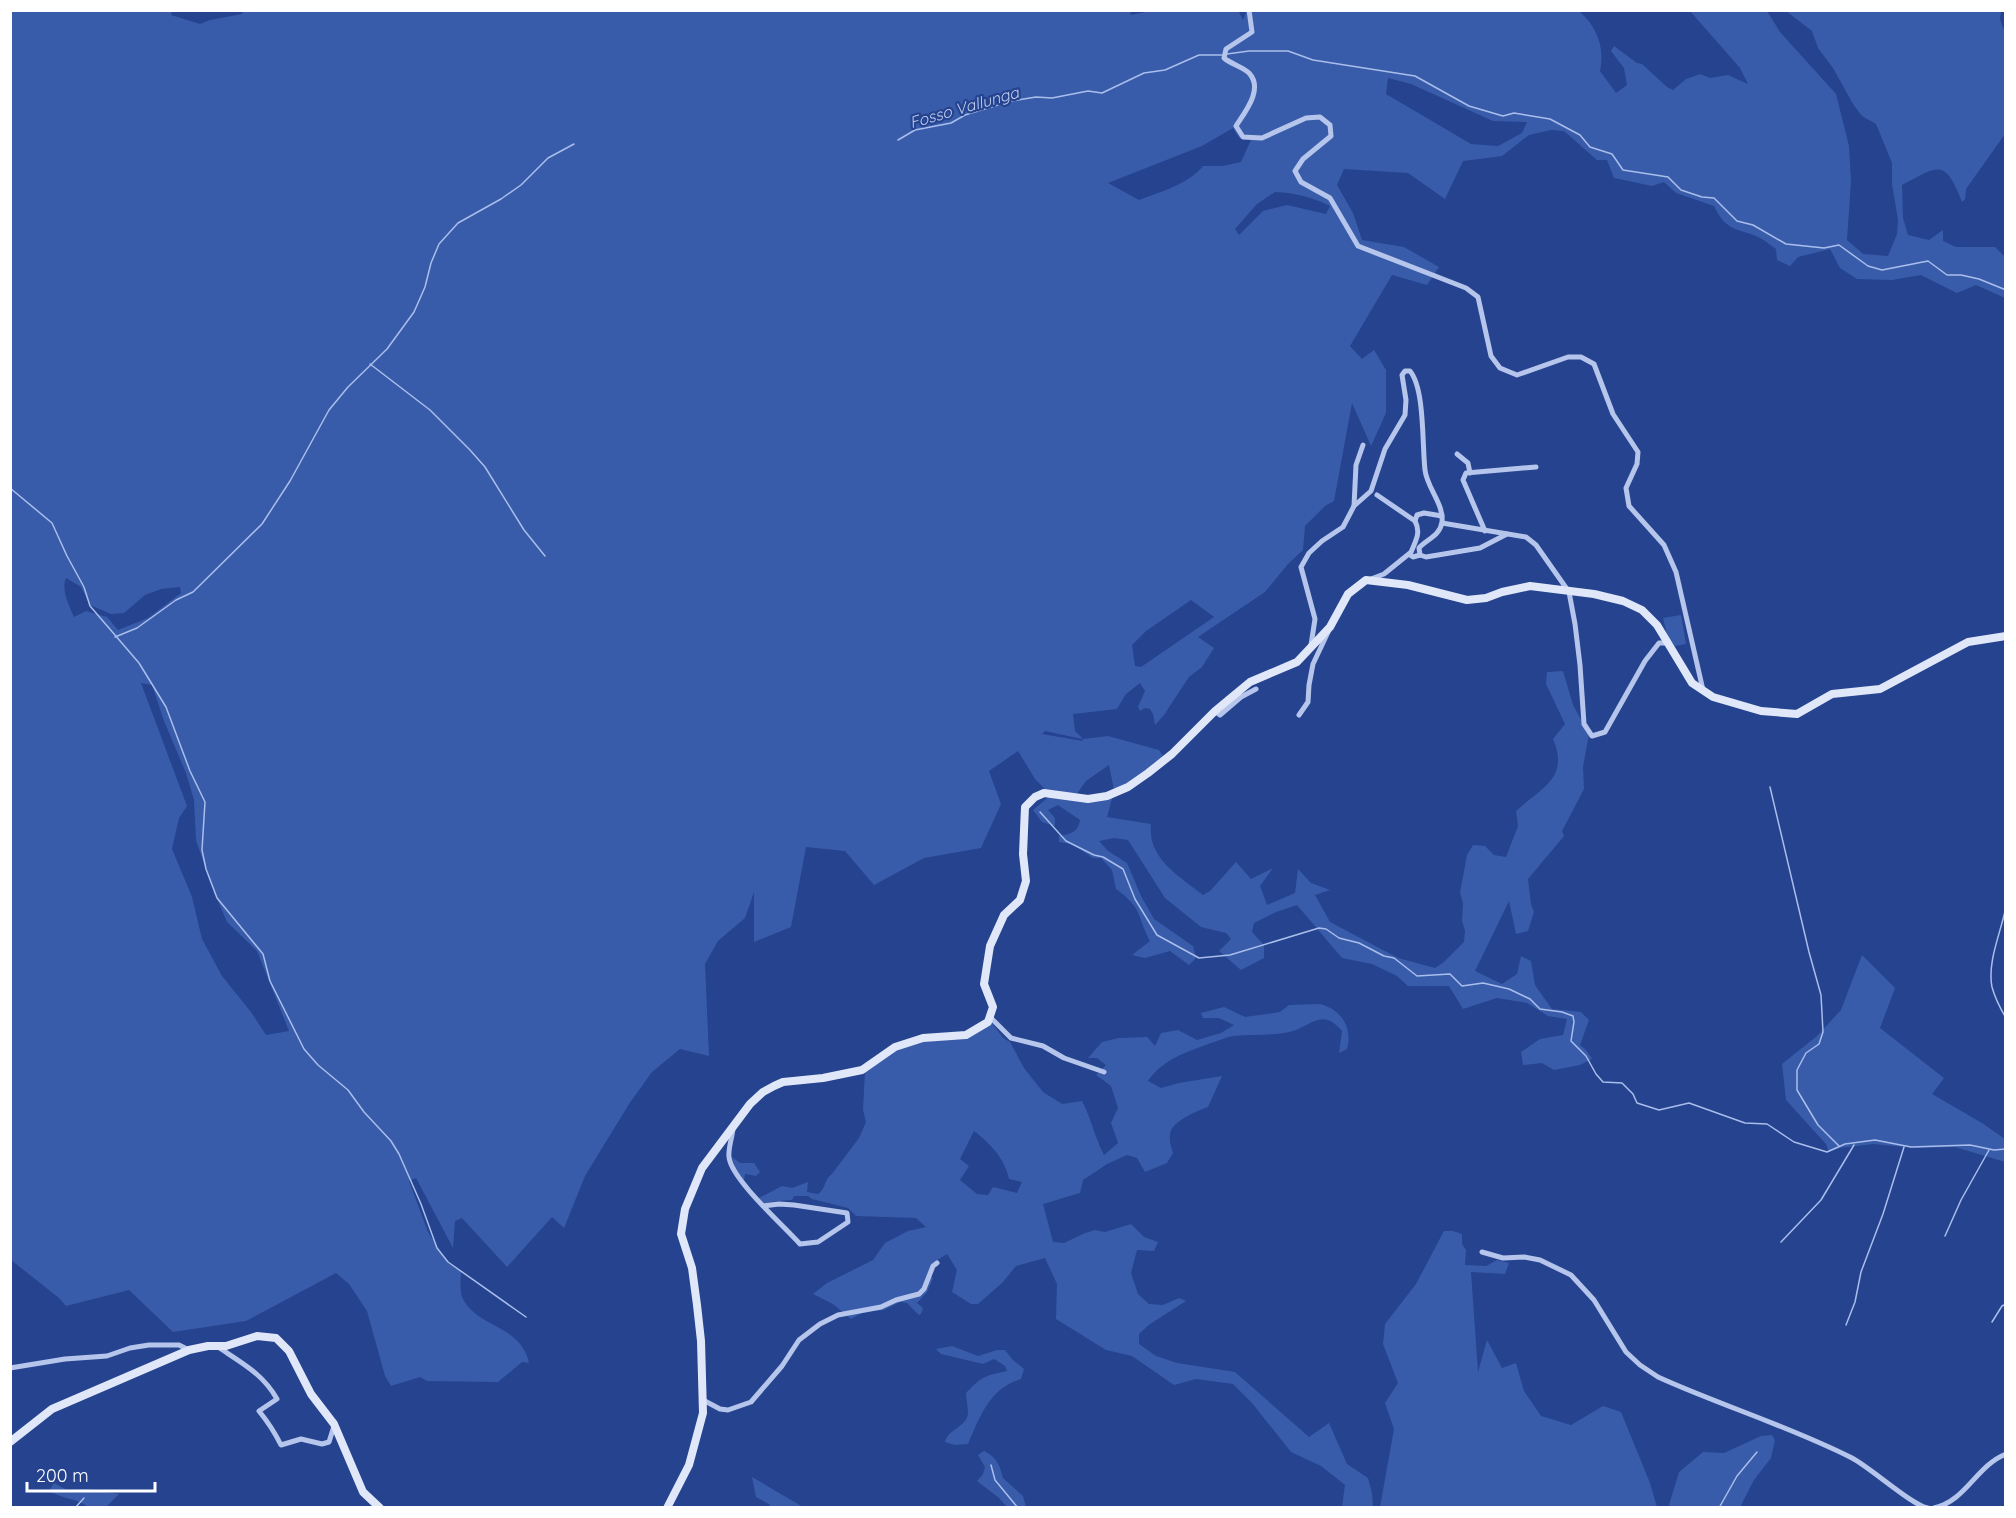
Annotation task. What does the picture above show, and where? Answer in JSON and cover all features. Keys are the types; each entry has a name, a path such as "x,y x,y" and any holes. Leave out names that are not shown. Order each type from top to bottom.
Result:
{"street":[{"path":"1249,10 1252,32 1226,49 1224,58 1250,74 1255,90 1250,105 1236,126 1243,137 1262,138 1306,118 1320,117 1330,124 1332,136 1303,159 1295,171 1301,182 1330,198 1358,246 1466,288 1478,297 1491,356 1500,368 1517,375 1568,357 1581,357 1594,364 1613,414 1638,452 1637,464 1626,488 1629,506 1664,545 1676,572 1703,690"},
{"path":"1311,648 1315,620 1301,567 1315,547 1343,527 1354,506 1371,491 1385,449 1405,415 1406,400 1402,375 1405,371 1410,371 1416,380 1420,396 1426,480 1442,520 1436,535 1419,548 1420,555"},
{"path":"1354,506 1356,465 1363,445"},
{"path":"1457,454 1468,463 1470,473"},
{"path":"1485,531 1463,480 1466,473 1536,467"},
{"path":"667,1508 694,1452 701,1425 703,1400 701,1341 694,1281 681,1228 702,1168 750,1104 774,1086 783,1082 823,1078 862,1070 894,1047 923,1038 966,1035 988,1022 993,1007 984,984 990,946 1004,915 1020,900 1026,881 1023,854 1025,807 1035,797 1044,793 1088,799 1107,796 1128,787 1172,754 1215,711 1250,682 1297,662 1330,627 1348,594 1366,580 1384,574 1410,552 1418,536 1415,521 1377,495"},
{"path":"1415,521 1418,514 1424,513 1485,531 1526,537 1536,544 1569,592 1579,654 1584,724 1592,736 1605,732 1645,661 1659,644 1666,643"},
{"path":"1410,552 1411,556 1426,557 1480,548 1507,534"},
{"path":"1366,580 1408,585 1467,600 1530,586 1594,594 1623,601 1642,610 1657,625 1692,683 1713,697 1761,711 1797,714 1832,694 1880,689 1968,642 2006,636"},
{"path":"1299,715 1308,702 1313,664 1330,627"},
{"path":"1215,711 1220,715 1241,697 1256,688"},
{"path":"990,1017 1011,1038 1043,1046 1064,1058 1104,1072"},
{"path":"733,1128 729,1158 734,1170 764,1206 800,1244 818,1242 848,1222 847,1213 827,1209 779,1204 764,1206"},
{"path":"1482,1252 1503,1258 1524,1257 1540,1260 1571,1275 1594,1300 1626,1352 1658,1377 1805,1435 1868,1467 1916,1503 1928,1508"},
{"path":"703,1400 720,1409 728,1410 751,1402 782,1366 799,1340 820,1324 838,1315 881,1307 919,1294 924,1289 933,1266 937,1263"},
{"path":"10,1442 52,1409 189,1350 208,1346 218,1347 257,1336 276,1338 289,1351 311,1394 334,1425 363,1492 380,1508"},
{"path":"10,1368 65,1359 107,1356 149,1344 179,1345 189,1350"},
{"path":"218,1347 263,1378 272,1390 277,1400 260,1411 281,1445 301,1439 322,1444 329,1442 334,1425"},
{"path":"1934,1508 1957,1498 1988,1464 2006,1454"}],"shaded area":[{"path":"243,10 1129,10 1131,15 1156,10 1238,10 1243,20 1247,10 1579,11 1595,31 1601,54 1600,71 1616,93 1627,85 1624,68 1611,51 1614,46 1637,63 1642,64 1673,90 1686,79 1700,74 1710,78 1728,75 1748,84 1740,68 1690,11 1767,11 1780,32 1836,94 1849,146 1851,181 1847,240 1863,254 1888,256 1897,234 1898,220 1892,184 1892,163 1876,124 1862,116 1853,104 1833,68 1818,48 1812,31 1786,11 2001,11 2000,19 2006,30 2005,134 1966,189 1965,199 1962,202 1951,178 1939,170 1924,173 1902,185 1903,218 1908,235 1929,240 1943,230 1943,241 1956,247 1995,247 2005,257 2005,298 1976,285 1957,293 1921,275 1892,280 1857,279 1840,268 1830,249 1798,257 1790,266 1777,260 1776,249 1764,241 1728,225 1714,206 1676,193 1664,182 1652,186 1614,178 1607,160 1597,160 1564,131 1551,130 1529,135 1502,156 1463,161 1445,199 1408,173 1344,169 1337,185 1353,213 1362,240 1404,247 1439,267 1427,285 1392,275 1350,346 1362,359 1374,350 1386,370 1386,413 1371,446 1352,403 1334,501 1325,506 1305,526 1303,550 1265,592 1198,637 1214,648 1202,667 1189,677 1155,725 1150,709 1145,708 1140,711 1138,707 1145,691 1140,683 1126,694 1117,709 1073,714 1075,731 1083,739 1108,736 1159,750 1163,756 1123,787 1114,790 1109,765 1086,781 1076,795 1047,791 1035,779 1018,751 989,771 1001,804 981,848 924,858 874,885 845,851 806,847 791,927 754,942 754,892 745,918 718,941 705,964 709,1056 680,1049 652,1072 629,1104 585,1176 564,1228 552,1217 507,1267 462,1218 455,1221 453,1248 416,1178 409,1181 428,1232 448,1263 461,1271 463,1299 479,1316 517,1341 529,1363 522,1362 498,1382 427,1381 420,1377 391,1386 385,1376 367,1311 349,1284 336,1273 246,1321 173,1332 129,1290 66,1306 11,1260 10,11 172,11 171,15 200,24 242,14","holes":["1388,78 1411,84 1493,121 1527,122 1522,133 1498,146 1471,144 1386,94","1233,128 1239,138 1251,140 1241,162 1223,166 1203,166 1182,183 1139,200 1108,183 1202,146","1275,192 1303,196 1330,206 1326,214 1287,205 1263,211 1239,235 1235,229 1257,204","66,578 81,587 90,605 111,614 124,613 145,595 161,589 180,587 181,593 148,618 118,630 107,617 86,611 74,617 64,587","1191,600 1214,617 1141,667 1135,666 1132,645 1146,631","141,683 152,685 186,773 194,800 196,840 227,922 257,951 289,1031 266,1035 222,976 202,939 192,897 172,849 179,818 187,806","1045,731 1083,741 1042,734"]},
{"path":"1681,615 1686,644 1675,646 1668,638 1663,618"},
{"path":"1563,671 1573,705 1589,734 1583,767 1584,789 1562,831 1564,836 1528,879 1534,912 1528,931 1516,934 1509,901 1475,971 1502,984 1517,974 1521,956 1531,961 1535,985 1552,1009 1581,1012 1589,1020 1580,1045 1592,1059 1580,1065 1554,1070 1542,1063 1523,1065 1521,1052 1540,1039 1563,1035 1567,1019 1548,1016 1527,1003 1497,998 1463,1009 1449,986 1408,986 1397,976 1372,964 1342,958 1297,905 1254,923 1252,932 1264,945 1264,958 1241,970 1219,951 1231,939 1226,933 1201,927 1165,898 1128,840 1114,838 1099,841 1108,851 1127,863 1154,919 1193,946 1196,958 1189,965 1170,951 1145,958 1132,955 1150,941 1135,907 1116,889 1112,870 1101,858 1093,858 1072,844 1059,842 1059,836 1075,830 1080,820 1058,805 1048,810 1055,818 1055,826 1042,822 1033,810 1050,796 1113,795 1107,817 1151,824 1151,836 1159,856 1175,873 1203,895 1210,891 1236,862 1251,879 1273,868 1260,886 1267,905 1295,893 1298,869 1311,883 1330,890 1315,895 1330,922 1398,958 1435,968 1464,942 1463,903 1460,893 1467,855 1473,845 1485,846 1494,855 1506,857 1518,826 1516,811 1543,788 1555,773 1558,763 1553,739 1565,724 1546,684 1547,672"},
{"path":"1862,955 1895,988 1880,1028 1944,1078 1932,1094 2005,1139 2005,1162 1955,1147 1916,1148 1873,1144 1839,1148 1829,1152 1826,1144 1786,1100 1782,1064 1817,1036 1841,1010"},
{"path":"1320,1004 1334,1010 1344,1020 1347,1027 1347,1049 1339,1053 1342,1031 1335,1024 1322,1019 1289,1032 1230,1037 1176,1057 1154,1073 1148,1081 1161,1088 1222,1076 1208,1107 1186,1117 1172,1129 1170,1139 1173,1153 1167,1163 1145,1172 1137,1158 1127,1155 1107,1164 1083,1180 1080,1193 1043,1204 1053,1242 1064,1243 1095,1230 1105,1232 1131,1224 1144,1237 1158,1242 1154,1251 1137,1250 1131,1273 1138,1294 1149,1304 1163,1305 1179,1298 1186,1301 1150,1324 1139,1334 1139,1344 1156,1356 1177,1363 1235,1372 1309,1437 1329,1423 1347,1464 1368,1478 1373,1507 1342,1507 1345,1485 1321,1466 1291,1452 1252,1403 1233,1384 1196,1379 1174,1385 1132,1356 1106,1350 1056,1319 1057,1284 1045,1258 1016,1266 1003,1282 978,1304 971,1304 952,1292 957,1270 947,1254 931,1264 927,1275 933,1278 927,1292 917,1303 923,1308 921,1314 919,1315 907,1303 900,1302 884,1310 864,1312 851,1319 833,1304 813,1294 827,1283 873,1260 885,1243 908,1231 926,1227 916,1218 856,1216 848,1208 808,1196 794,1196 792,1200 764,1204 759,1198 782,1186 792,1188 808,1182 807,1192 818,1194 821,1192 859,1138 866,1122 863,1110 865,1071 896,1050 921,1041 964,1039 991,1022 1003,1038 1010,1042 1024,1068 1043,1092 1062,1104 1082,1101 1104,1155 1118,1143 1111,1123 1118,1108 1111,1086 1096,1075 1106,1065 1097,1058 1088,1058 1102,1042 1119,1038 1147,1037 1155,1046 1161,1033 1178,1030 1197,1040 1221,1033 1234,1025 1219,1018 1203,1018 1201,1013 1224,1007 1245,1017 1280,1012 1289,1005","holes":["974,1131 991,1146 1000,1158 1009,1179 1022,1182 1017,1193 993,1187 988,1195 977,1194 960,1180 969,1166 960,1159"]},
{"path":"732,1157 740,1163 754,1163 760,1172 756,1176 745,1174 744,1180 735,1168"},
{"path":"1444,1231 1462,1234 1462,1244 1466,1250 1465,1265 1486,1266 1497,1260 1509,1263 1505,1274 1471,1272 1478,1372 1487,1340 1502,1368 1516,1363 1524,1391 1541,1416 1571,1425 1603,1406 1621,1412 1650,1483 1657,1507 1380,1507 1394,1429 1385,1403 1398,1383 1383,1344 1385,1324 1416,1284"},
{"path":"952,1346 978,1356 1005,1350 1024,1369 1021,1379 1001,1389 987,1404 968,1444 955,1445 945,1442 947,1437 967,1418 966,1393 984,1378 1007,1371 1005,1366 994,1359 983,1364 941,1354 936,1349"},
{"path":"1772,1435 1775,1440 1771,1458 1754,1480 1740,1507 1672,1508 1669,1505 1679,1472 1703,1452 1724,1453 1761,1436"},
{"path":"984,1451 997,1462 1003,1478 1023,1496 1026,1507 1007,1507 977,1481 985,1467 978,1455"},
{"path":"752,1477 803,1507 771,1507 756,1497"},
{"path":"54,1483 67,1490 87,1489 119,1494 106,1507 88,1507 49,1491"}],"waterway":[{"name":"Fosso Vallunga","path":"1227,54 1249,51 1288,51 1313,60 1415,76 1469,106 1503,116 1514,113 1550,119 1580,135 1590,147 1612,154 1623,170 1668,177 1681,190 1702,197 1714,198 1737,221 1753,225 1786,244 1824,248 1839,245 1868,266 1882,270 1928,261 1947,275 1979,279 2006,290"},
{"name":"Fosso Vallunga","path":"898,140 915,130 951,123 965,115 1011,101 1036,97 1052,98 1088,91 1102,93 1144,73 1165,70 1199,55 1222,55"},
{"path":"115,637 137,628 176,600 193,592 262,524 290,481 329,410 348,387 387,349 414,312 439,244 458,223 501,199 521,185 548,158 574,144"},
{"path":"370,364 430,410 470,450 485,467 524,530 545,556"},
{"path":"10,488 52,523 84,587 90,606 139,663 166,707 190,771 205,802 202,850 206,869 217,898 263,954 270,981 304,1049 318,1065 348,1090 364,1112 391,1141 421,1204 437,1248 448,1262 526,1317"},
{"path":"1770,787 1821,995 1823,1032 1819,1044 1806,1053 1797,1070 1797,1090 1818,1125 1839,1146"},
{"path":"1040,812 1066,841 1103,857 1123,869 1135,899 1157,935 1199,958 1230,955 1319,928 1326,929 1339,938 1359,943 1384,956 1394,958 1417,976 1450,974 1462,986 1483,983 1509,989 1530,999 1540,1009 1573,1016 1571,1041 1586,1056 1603,1082 1622,1083 1633,1094 1637,1103 1659,1110 1689,1103 1745,1123 1767,1124 1794,1142 1827,1152 1845,1144 1875,1140 1911,1147 1970,1145 1994,1150 2006,1149"},
{"path":"2006,907 1991,967 1992,987 2006,1018"},
{"path":"1781,1242 1821,1200 1854,1145"},
{"path":"1846,1325 1855,1302 1861,1272 1883,1214 1904,1147"},
{"path":"1945,1236 1961,1200 1989,1150"},
{"path":"1992,1322 2002,1306 2006,1304"},
{"path":"1719,1508 1737,1476 1757,1452"},
{"path":"991,1465 995,1480 1018,1508"},
{"path":"75,1508 84,1498"}]}
